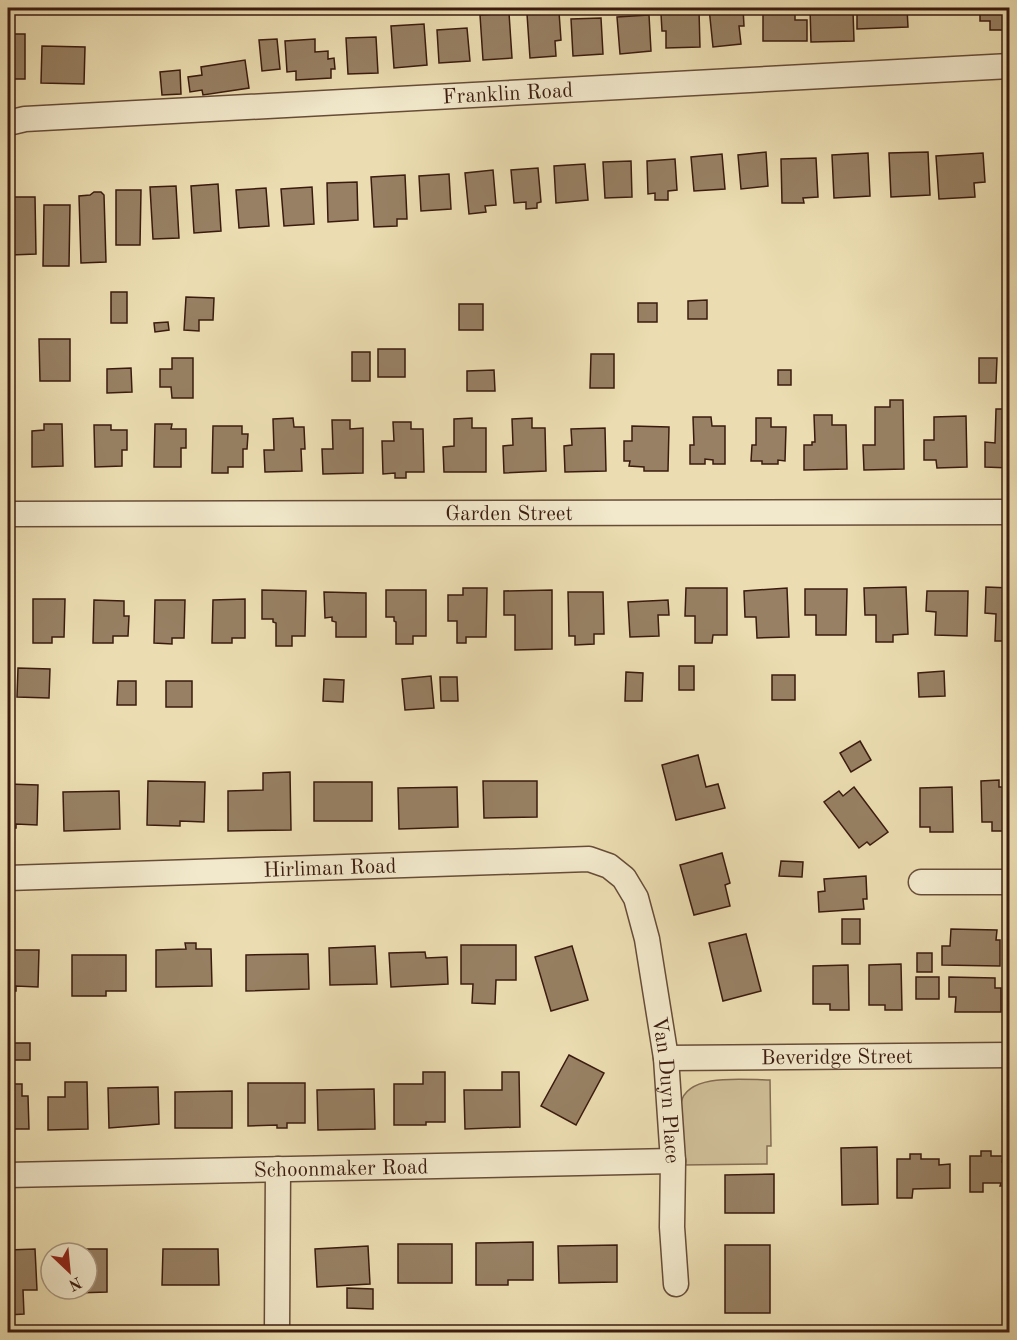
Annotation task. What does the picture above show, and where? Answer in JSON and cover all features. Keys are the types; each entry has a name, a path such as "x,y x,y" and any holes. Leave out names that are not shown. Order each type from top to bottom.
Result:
{"street":[{"name":"Franklin Road","path":"8,123 25,119 1010,66"},
{"name":"Garden Street","path":"8,514 1010,512"},
{"name":"Hirliman Road","path":"8,878 589,859 609,866 624,878 636,898"},
{"path":"921,882 1010,882"},
{"name":"Van Duyn Place","path":"636,898 647,939 666,1058 673,1161 672,1227 676,1284"},
{"name":"Beveridge Street","path":"666,1058 1010,1055"},
{"name":"Schoonmaker Road","path":"8,1175 673,1161"},
{"path":"277,1332 278,1169"}],"shaded area":[{"path":"733,1079 770,1080 771,1146 767,1146 767,1164 682,1165 680,1110 686,1093 694,1086 706,1082"}],"building":[{"path":"675,8 699,11 700,47 666,48 666,31 662,31 661,14 675,13"},
{"path":"709,8 743,8 744,26 739,26 741,44 713,47"},
{"path":"763,8 795,8 795,20 807,20 807,41 763,41"},
{"path":"810,8 843,8 843,11 853,11 854,41 811,42"},
{"path":"857,8 907,8 908,27 857,29"},
{"path":"970,8 1010,8 1010,30 990,30 990,21 980,21 980,12 970,13"},
{"path":"559,12 561,40 555,41 556,56 530,58 527,14"},
{"path":"509,13 512,58 483,60 480,15"},
{"path":"649,15 651,51 620,54 617,17"},
{"path":"601,18 603,54 573,56 571,19"},
{"path":"424,24 427,65 394,68 391,26"},
{"path":"467,28 470,61 439,63 437,30"},
{"path":"8,34 25,34 25,79 8,79"},
{"path":"376,37 378,73 348,74 346,38"},
{"path":"277,39 280,69 262,71 259,40"},
{"path":"315,39 315,52 328,51 328,59 334,58 335,69 331,69 331,78 296,80 296,71 287,72 285,41"},
{"path":"42,46 85,47 84,84 41,83"},
{"path":"245,60 249,88 203,95 202,90 190,92 188,77 202,75 201,67"},
{"path":"180,70 181,94 162,95 160,72"},
{"path":"766,152 768,186 741,189 738,155"},
{"path":"928,152 930,195 891,197 889,153"},
{"path":"868,153 870,196 834,198 832,155"},
{"path":"983,153 985,182 974,183 975,197 939,199 936,156"},
{"path":"722,154 725,189 694,191 691,157"},
{"path":"816,158 818,197 803,198 804,203 782,203 781,159"},
{"path":"675,159 677,190 668,191 668,200 655,200 655,193 648,194 647,161"},
{"path":"631,161 632,197 605,198 603,162"},
{"path":"585,164 588,200 556,203 554,166"},
{"path":"538,168 541,202 537,203 537,208 526,209 526,202 514,203 511,170"},
{"path":"493,170 496,205 485,206 486,212 469,214 465,173"},
{"path":"449,174 451,209 421,211 419,176"},
{"path":"405,175 407,219 397,219 397,226 374,227 371,177"},
{"path":"357,182 358,220 328,222 327,183"},
{"path":"218,184 221,231 194,233 191,186"},
{"path":"176,186 179,238 153,239 150,187"},
{"path":"312,187 314,224 284,226 281,189"},
{"path":"266,188 269,226 239,228 236,190"},
{"path":"116,190 141,190 140,245 116,245"},
{"path":"94,192 101,192 104,195 106,262 81,263 79,196 90,195"},
{"path":"10,197 35,197 36,254 11,255"},
{"path":"44,205 70,205 69,266 43,266"},
{"path":"111,292 127,292 127,323 111,323"},
{"path":"186,297 214,298 213,320 199,320 199,331 184,330"},
{"path":"707,300 707,319 688,319 688,301"},
{"path":"638,303 657,303 657,322 638,322"},
{"path":"459,304 483,304 483,330 459,330"},
{"path":"168,322 169,330 155,332 154,323"},
{"path":"39,339 70,339 70,381 40,381"},
{"path":"378,349 405,349 405,377 378,377"},
{"path":"352,352 370,352 370,381 352,381"},
{"path":"591,354 614,354 614,388 590,388"},
{"path":"172,358 193,358 193,398 172,398 171,387 160,387 160,369 172,369"},
{"path":"979,358 997,358 996,383 979,383"},
{"path":"131,368 132,392 107,393 107,369"},
{"path":"494,370 495,391 467,391 467,371"},
{"path":"778,370 791,370 791,385 778,385"},
{"path":"890,400 903,400 904,469 864,470 863,445 875,445 875,407 890,407"},
{"path":"996,409 1010,409 1010,468 985,467 985,442 995,443"},
{"path":"814,415 832,415 832,425 846,425 847,469 804,470 804,445 812,445 812,442 815,442"},
{"path":"966,416 967,467 937,468 936,460 924,460 924,440 934,440 934,417"},
{"path":"693,417 711,417 712,426 725,426 725,464 713,464 713,460 705,459 705,464 690,464 690,445 694,445"},
{"path":"293,418 294,427 304,427 305,449 301,449 302,471 265,472 264,450 274,450 273,419"},
{"path":"472,418 472,428 486,428 486,472 444,472 443,447 454,446 454,419"},
{"path":"532,418 532,428 545,428 546,471 504,473 503,446 513,445 512,419"},
{"path":"756,418 771,418 771,427 786,427 785,461 778,460 778,464 762,464 762,461 751,461 752,445 756,445"},
{"path":"332,420 350,420 350,429 363,428 363,473 323,474 322,449 333,449"},
{"path":"393,422 411,422 411,429 423,429 424,472 406,472 406,478 395,478 395,473 383,474 382,441 394,441"},
{"path":"44,424 62,424 63,466 32,467 32,431 44,430"},
{"path":"155,424 172,424 171,429 186,429 186,448 181,448 181,467 154,467"},
{"path":"94,425 111,425 111,430 127,430 127,450 122,450 122,466 95,467"},
{"path":"213,426 242,426 242,434 248,434 247,449 243,449 243,467 228,467 228,473 212,473"},
{"path":"632,426 669,427 668,471 644,471 644,467 629,466 630,461 624,461 624,441 632,441"},
{"path":"605,428 606,471 565,472 564,446 572,445 571,429"},
{"path":"906,587 908,634 893,635 893,642 876,642 876,615 865,615 864,588"},
{"path":"986,587 1010,588 1010,641 995,641 996,614 985,613"},
{"path":"463,588 487,588 486,637 466,637 466,643 457,643 457,621 448,621 448,595 463,595"},
{"path":"686,588 727,588 727,635 713,635 712,643 695,643 695,616 685,616"},
{"path":"787,588 789,637 757,638 756,617 745,617 744,591"},
{"path":"805,589 847,589 846,635 816,635 816,615 805,615"},
{"path":"262,590 306,591 305,636 292,636 292,646 276,646 276,623 273,619 262,619"},
{"path":"386,590 426,590 426,636 413,636 413,644 396,644 396,622 394,617 386,617"},
{"path":"552,590 552,649 515,650 515,615 504,615 504,591"},
{"path":"927,591 968,591 967,636 935,635 936,612 926,611"},
{"path":"324,592 366,593 366,637 336,637 336,622 332,621 332,617 325,618"},
{"path":"568,592 603,592 604,634 594,634 594,644 575,645 575,636 569,636"},
{"path":"33,599 65,599 64,637 52,637 52,643 33,643"},
{"path":"245,599 245,638 232,638 232,643 212,643 213,600"},
{"path":"94,600 124,601 124,616 129,616 128,636 113,636 113,643 93,643"},
{"path":"155,600 185,600 184,638 172,638 172,644 154,643"},
{"path":"668,600 669,615 658,615 659,636 630,637 628,602"},
{"path":"679,666 694,666 694,690 679,690"},
{"path":"18,668 50,669 49,698 17,697"},
{"path":"944,671 945,696 919,697 918,673"},
{"path":"626,672 643,673 642,701 625,701"},
{"path":"772,675 795,675 795,700 772,700"},
{"path":"431,676 434,708 405,710 402,679"},
{"path":"440,677 457,677 458,701 441,701"},
{"path":"324,679 344,680 343,702 323,701"},
{"path":"118,681 136,681 136,705 117,705"},
{"path":"166,681 192,681 192,707 166,707"},
{"path":"860,741 871,760 851,772 840,753"},
{"path":"698,755 706,787 718,784 725,808 676,820 662,765"},
{"path":"290,772 291,830 228,831 228,791 263,790 263,773"},
{"path":"999,780 999,787 1010,787 1010,831 992,831 992,822 982,822 981,781"},
{"path":"148,781 205,782 204,822 180,821 180,826 147,825"},
{"path":"483,781 537,781 537,817 484,818"},
{"path":"314,782 372,782 372,821 314,821"},
{"path":"8,784 38,785 37,825 16,824 16,828 8,828"},
{"path":"457,787 458,827 399,829 398,788"},
{"path":"854,787 888,832 870,845 867,842 859,848 824,802 839,791 843,796"},
{"path":"952,787 953,832 930,832 930,827 920,827 920,788"},
{"path":"119,791 120,829 64,831 63,792"},
{"path":"722,853 730,883 725,885 730,906 694,915 680,865"},
{"path":"781,861 803,862 802,877 779,876"},
{"path":"866,876 867,899 863,899 864,909 819,912 818,892 825,891 824,879"},
{"path":"842,919 860,919 860,944 842,944"},
{"path":"951,929 997,930 996,940 1000,940 1000,966 942,965 942,946 950,946"},
{"path":"746,934 761,991 723,1001 709,943"},
{"path":"185,943 196,943 196,949 211,949 212,986 156,987 156,950 186,949"},
{"path":"461,945 516,945 516,980 496,980 495,1004 472,1003 473,984 461,984"},
{"path":"375,946 377,984 330,985 329,948"},
{"path":"572,946 588,1000 551,1011 535,957"},
{"path":"8,950 39,950 38,987 16,986 16,991 8,991"},
{"path":"425,952 426,958 447,957 448,984 391,987 389,953"},
{"path":"917,953 932,953 932,972 917,972"},
{"path":"308,954 309,989 246,991 246,955"},
{"path":"72,955 126,955 126,991 106,991 106,996 72,996"},
{"path":"901,964 902,1010 885,1010 885,1005 869,1005 869,965"},
{"path":"848,965 849,1010 830,1010 830,1004 813,1004 813,966"},
{"path":"916,977 939,977 939,999 916,999"},
{"path":"949,977 995,978 995,988 1001,988 1001,1012 955,1012 956,997 949,997"},
{"path":"8,1043 30,1043 30,1060 8,1060"},
{"path":"569,1055 604,1073 576,1125 541,1106"},
{"path":"423,1072 445,1072 445,1122 426,1122 426,1125 394,1125 394,1084 423,1084"},
{"path":"502,1072 519,1072 520,1127 465,1129 464,1090 502,1090"},
{"path":"65,1082 87,1082 88,1129 48,1130 48,1097 65,1097"},
{"path":"248,1083 305,1083 305,1123 287,1123 287,1128 277,1128 277,1125 248,1126"},
{"path":"8,1084 22,1084 22,1096 28,1096 29,1129 11,1129 11,1135 8,1135"},
{"path":"158,1087 159,1124 109,1128 108,1088"},
{"path":"374,1089 375,1129 318,1130 317,1090"},
{"path":"232,1091 232,1128 175,1128 175,1092"},
{"path":"877,1147 878,1204 842,1205 841,1148"},
{"path":"981,1151 991,1151 991,1156 1003,1156 1002,1162 1010,1162 1010,1186 1000,1186 1001,1183 983,1183 983,1192 970,1192 970,1156 981,1156"},
{"path":"910,1154 921,1154 921,1159 939,1159 939,1165 950,1164 950,1188 913,1189 912,1198 897,1198 897,1159 910,1159"},
{"path":"774,1174 774,1213 725,1213 725,1175"},
{"path":"533,1242 533,1280 508,1280 508,1285 476,1285 476,1243"},
{"path":"398,1244 452,1244 452,1283 398,1283"},
{"path":"617,1245 617,1282 559,1283 558,1246"},
{"path":"725,1245 770,1245 770,1313 725,1313"},
{"path":"368,1246 370,1284 317,1287 315,1249"},
{"path":"35,1249 37,1290 23,1290 24,1314 8,1315 8,1250"},
{"path":"99,1249 107,1249 107,1292 99,1292"},
{"path":"163,1249 218,1249 219,1285 162,1285"},
{"path":"347,1288 373,1289 373,1309 347,1308"}]}
